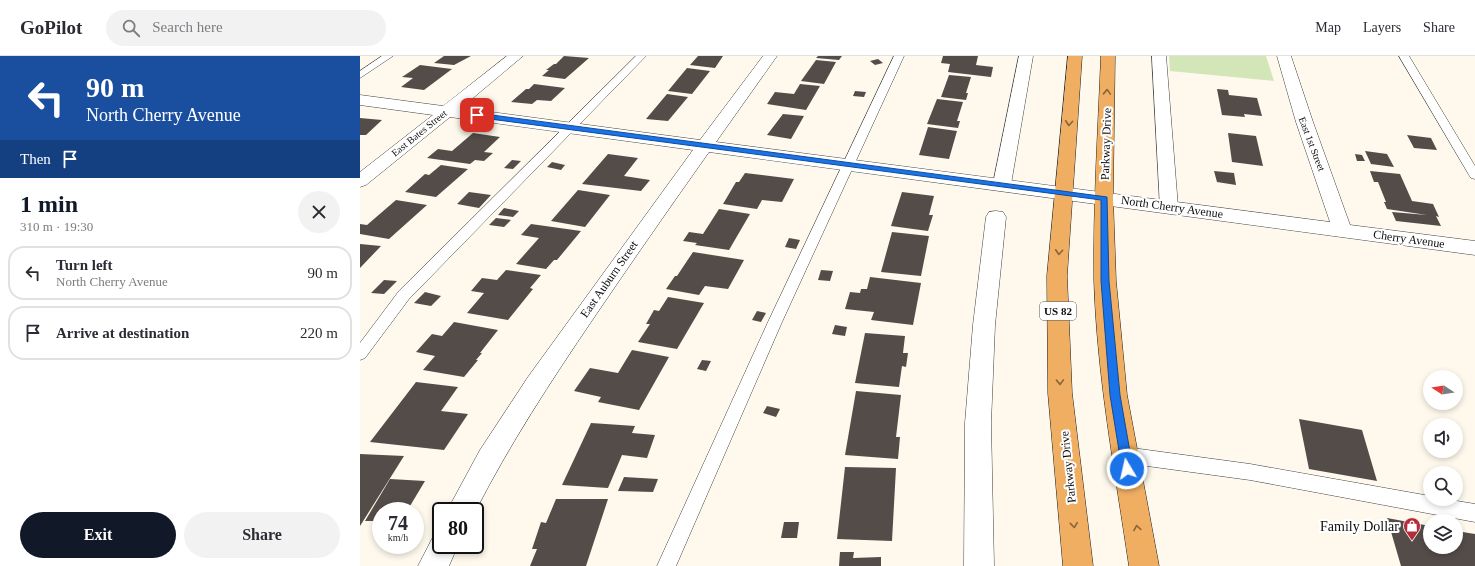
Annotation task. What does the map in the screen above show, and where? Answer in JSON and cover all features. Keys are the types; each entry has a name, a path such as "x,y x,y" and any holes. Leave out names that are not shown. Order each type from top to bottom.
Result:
{"highway":[{"name":"Parkway Drive","path":"1076,56 1057,276 1060,393 1078,566"},
{"name":"Parkway Drive","path":"1108,56 1104,198 1105,281 1115,395 1125,455 1147,566"}],"street":[{"name":"East Bates Street","path":"360,181 516,56"},
{"name":"East Auburn Street","path":"466,502 482,469 528,396 621,262 770,56"},
{"path":"1002,184 1026,56"},
{"path":"1159,56 1169,207"},
{"name":"East 1st Street","path":"1284,56 1299,111 1315,151 1342,230"},
{"name":"North Cherry Avenue","path":"360,100 1342,230"},
{"path":"979,566 978,423 984,325 996,217"},
{"name":"Cherry Avenue","path":"1342,230 1475,248"},
{"path":"433,566 439,554"}],"lane":[{"path":"360,75 388,56"},
{"path":"360,354 404,295 641,56"},
{"path":"666,566 848,164 899,56"},
{"path":"1404,56 1475,175"},
{"path":"1125,455 1250,472 1475,513"}],"green space":[{"path":"1169,56 1266,56 1274,81 1170,71"}],"building":[{"path":"444,56 471,56 454,65 434,63"},
{"path":"564,56 589,58 565,79 542,76 549,70 546,70 556,64"},
{"path":"698,56 723,56 715,68 690,65"},
{"path":"818,56 842,56 839,60 816,58"},
{"path":"943,56 978,56 976,65 993,67 991,77 948,72 950,64 941,63"},
{"path":"878,59 883,63 875,65 870,61"},
{"path":"816,60 836,62 824,84 801,81"},
{"path":"420,65 452,69 424,90 401,87 413,78 402,77"},
{"path":"687,68 710,71 692,94 668,91"},
{"path":"949,75 971,77 966,93 968,93 966,100 941,97"},
{"path":"534,84 565,88 551,101 537,100 532,104 511,102"},
{"path":"800,84 820,86 806,110 767,104 775,92 794,94"},
{"path":"1217,89 1228,90 1229,95 1257,98 1262,116 1244,114 1245,117 1222,115"},
{"path":"855,91 866,92 864,97 853,96"},
{"path":"667,94 688,97 668,121 646,119"},
{"path":"937,99 963,102 957,121 960,121 958,128 927,124"},
{"path":"783,114 804,116 791,139 767,135"},
{"path":"360,118 382,120 366,135 360,135"},
{"path":"928,127 957,131 949,159 919,155"},
{"path":"473,133 500,137 484,152 493,153 484,161 475,160 470,164 427,158 438,149 452,151"},
{"path":"1228,133 1256,136 1263,166 1232,162"},
{"path":"1407,135 1431,138 1437,150 1414,148"},
{"path":"1365,151 1387,154 1394,167 1371,164"},
{"path":"608,154 638,158 624,176 650,180 641,191 582,184"},
{"path":"1355,154 1362,155 1365,161 1357,161"},
{"path":"512,160 521,161 513,169 504,168"},
{"path":"552,162 565,165 561,170 547,167"},
{"path":"441,165 468,169 436,197 405,192 425,174 429,175"},
{"path":"1214,171 1234,173 1236,185 1217,182"},
{"path":"1370,171 1400,174 1412,201 1433,204 1439,217 1436,216 1441,226 1396,221 1392,212 1427,215 1387,209 1384,202 1386,202 1378,182 1374,182"},
{"path":"745,173 794,179 782,202 762,200 757,209 723,204 736,182 739,182"},
{"path":"578,190 610,195 585,227 551,221"},
{"path":"469,192 491,195 479,208 457,204"},
{"path":"902,192 934,196 929,215 933,215 928,231 891,226"},
{"path":"396,200 427,205 389,239 360,234 360,224 367,225"},
{"path":"504,208 519,211 513,217 498,215"},
{"path":"719,209 750,214 729,250 695,245 697,243 683,241 689,232 703,234"},
{"path":"496,218 511,220 504,227 489,225"},
{"path":"531,224 581,231 557,260 554,260 546,269 516,264 539,238 521,235"},
{"path":"892,232 929,236 921,276 881,272"},
{"path":"789,238 800,240 796,249 785,247"},
{"path":"360,244 381,246 360,268"},
{"path":"693,252 744,260 728,289 705,286 699,295 666,289 675,276 677,276"},
{"path":"506,270 541,275 530,288 533,289 508,320 467,313 484,293 471,291 482,278 497,280"},
{"path":"821,270 833,271 830,281 818,280"},
{"path":"870,277 921,283 913,325 871,320 874,312 845,309 850,292 860,293 861,289 867,289"},
{"path":"384,280 397,281 384,294 371,293"},
{"path":"425,292 441,296 431,306 414,303"},
{"path":"668,297 704,303 677,349 638,342 650,324 646,324 654,310 659,311"},
{"path":"757,311 766,313 761,322 752,320"},
{"path":"454,322 498,330 480,353 482,353 476,360 478,360 464,377 423,370 435,356 416,352 432,334 442,336"},
{"path":"835,325 847,327 845,336 832,334"},
{"path":"865,333 905,336 903,353 908,353 906,367 902,366 899,387 855,383"},
{"path":"632,350 669,357 639,410 598,402 601,397 574,391 590,368 618,373"},
{"path":"702,360 711,361 706,371 697,369"},
{"path":"416,382 458,387 441,411 468,414 444,450 370,442"},
{"path":"856,391 901,395 896,437 900,437 898,459 845,455"},
{"path":"767,406 780,409 776,417 763,413"},
{"path":"1299,419 1362,430 1377,481 1309,469"},
{"path":"591,423 635,426 632,433 655,435 647,458 622,455 608,488 562,485"},
{"path":"360,454 404,456 375,502 372,502 372,507 360,526"},
{"path":"845,467 896,468 892,541 837,539"},
{"path":"624,477 658,479 653,492 618,491"},
{"path":"390,479 425,481 412,502 376,502"},
{"path":"556,499 608,499 586,566 530,566 537,549 532,549 541,522 546,523"},
{"path":"372,509 372,521 365,521"},
{"name":"Family Dollar","path":"1387,518 1423,525 1423,554 1463,554 1463,532 1475,534 1475,566 1401,566"},
{"path":"784,522 799,522 797,538 781,538"},
{"path":"840,552 854,552 853,558 881,557 881,566 839,566"}],"place":[{"name":"Family Dollar","path":"1412,541"}],"route":[{"path":"477,115 1104,198 1105,281 1115,395 1127,469"}]}
